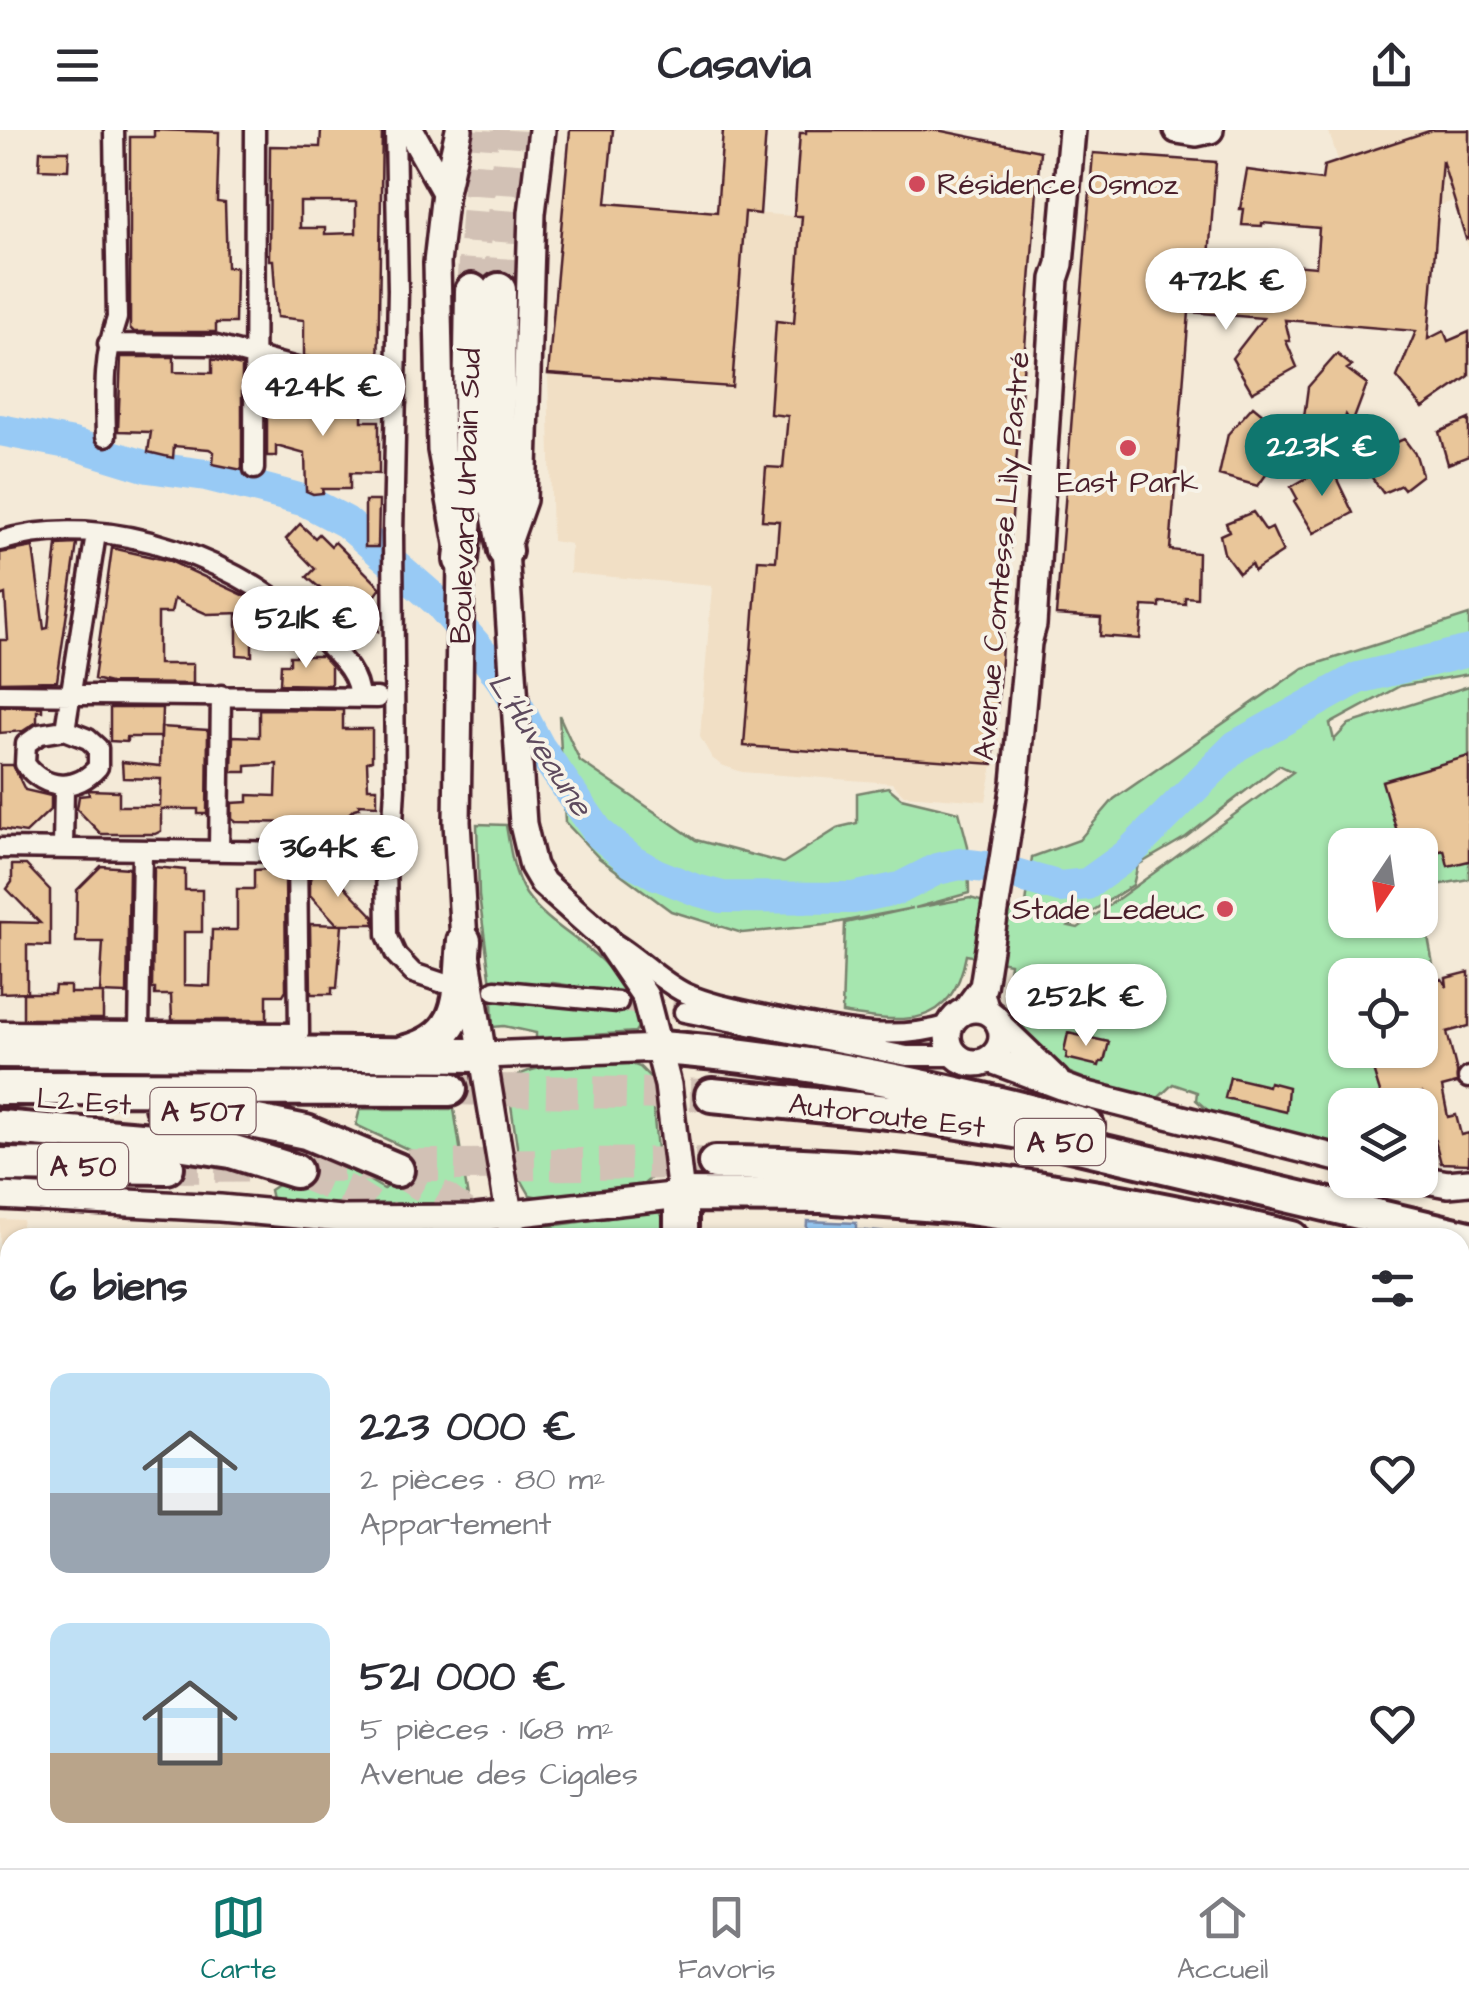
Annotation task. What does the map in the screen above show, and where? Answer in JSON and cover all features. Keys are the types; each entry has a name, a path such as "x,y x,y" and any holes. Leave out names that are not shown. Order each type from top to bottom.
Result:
{"highway":[{"name":"Boulevard Urbain Sud","path":"462,560 486,291 497,507 506,551"},
{"path":"394,1056 436,1041 453,1023 458,1010 464,941"},
{"path":"660,1048 758,1057 985,1099 1106,1131 1402,1223"},
{"path":"0,1052 484,1056"},
{"path":"0,1092 450,1089"},
{"name":"L2 Est","path":"0,1092 193,1109 306,1132 397,1170"},
{"name":"Autoroute Est","path":"712,1095 909,1114 1015,1131 1424,1228"},
{"name":"L2 Est","path":"0,1128 214,1148 295,1170"},
{"name":"Autoroute Est","path":"715,1164 788,1163 958,1176 1185,1212 1251,1228"},
{"name":"A 50","path":"0,1165 166,1168"},
{"path":"681,1228 681,1194 822,1196 963,1207 1108,1228"}],"main road":[{"path":"410,130 445,192"},
{"path":"459,130 445,192 437,263 441,450 462,560"},
{"path":"506,551 523,500 532,213 542,130"},
{"name":"Avenue Comtesse Lily Pastré","path":"988,1060 1000,1046 977,1019 1008,836 1028,642 1034,626 1052,318 1072,130"},
{"path":"1177,130 1210,130"},
{"name":"Boulevard Urbain Sud","path":"506,551 524,824 532,866 543,883 606,938 645,996 674,1117 681,1194"},
{"name":"Boulevard Urbain Sud","path":"462,560 457,822 464,941 511,1225"},
{"path":"1064,1086 977,1019 951,1047 957,1056 978,1063 988,1060 1080,1094 1328,1156"},
{"path":"484,1056 660,1048"},
{"path":"1438,1183 1469,1182"},
{"path":"0,1196 342,1219 476,1218 511,1225 681,1194"},
{"path":"342,1219 362,1228"}],"street":[{"path":"106,436 108,344 117,318 114,130"},
{"path":"254,130 254,470"},
{"path":"396,130 395,788 392,840 386,853 390,945 413,973 444,983"},
{"path":"108,344 213,345 376,390 396,403"},
{"path":"0,540 35,532 96,534 176,549 243,580 288,609 318,634 354,675 368,698 0,694"},
{"path":"64,730 96,534"},
{"path":"219,850 221,695"},
{"path":"64,730 88,739 98,748 98,767 88,778 64,787 36,778 25,764 26,744 40,734 64,730"},
{"path":"62,848 64,787"},
{"path":"0,848 386,853"},
{"path":"140,1032 142,850"},
{"path":"0,1031 299,1033 297,852"},
{"path":"606,938 634,954 671,984 717,1005 861,1034 914,1034 977,1019"},
{"path":"496,990 618,1002"},
{"path":"684,1012 908,1056 957,1056"}],"shaded area":[{"path":"1469,130 1469,250 1454,201 1422,210 1353,207 1329,132"},
{"path":"562,198 987,231 959,615 1004,618 993,764 986,801 904,795 892,783 742,772 721,765 700,737 712,586 570,573 571,544 552,541 548,374"},
{"path":"0,1219 23,1220 22,1228 0,1228"}],"green space":[{"name":"Stade Ledeuc","path":"1469,615 1469,674 1400,686 1330,724 1334,740 1349,724 1469,686 1469,879 1438,885 1438,828 1328,828 1328,938 1428,938 1432,958 1328,958 1328,1068 1373,1068 1379,1088 1328,1088 1328,1141 1211,1113 1196,1100 1197,1092 1173,1084 1157,1099 1062,1069 1024,1040 1012,1019 1007,994 1010,963 966,955 949,997 922,1016 886,1019 842,1013 845,923 913,908 825,925 742,933 671,911 599,858 565,822 559,715 580,761 696,840 783,863 840,827 857,823 857,793 888,787 901,798 959,812 968,846 969,893 915,908 970,898 1037,917 1026,904 1032,857 1079,840 1114,799 1303,668","holes":["1279,765 1293,772 1078,928 1069,926 1133,885 1138,865 1186,837"]},
{"path":"477,824 506,825 515,869 526,894 615,976 641,1023 635,1032 536,1039 536,1033 493,1027 492,1001 624,1011 618,993 553,983 491,984 479,896"},
{"path":"629,1063 650,1077 659,1171 644,1184 544,1198 530,1195 522,1181 508,1084 530,1070 546,1067"},
{"path":"360,1109 454,1109 468,1198 462,1203 273,1204 270,1190 317,1159 351,1170 384,1189 418,1154 356,1125"},
{"path":"658,1211 664,1218 663,1228 536,1228"}],"water":[{"path":"807,1221 856,1223 856,1228 807,1228"}],"building":[{"path":"154,130 219,132 217,202 225,203 227,267 236,267 235,323 216,323 216,332 134,332 130,328 130,137 154,137"},
{"path":"321,130 382,130 378,377 349,369 350,365 304,356 304,320 277,317 273,260 269,260 270,146 320,147","holes":["300,202 356,202 356,233 325,234 325,228 300,228"]},
{"path":"570,130 613,130 606,203 717,212 723,130 766,130 760,214 745,212 732,387 548,374"},
{"path":"937,130 1040,151 993,764 744,746 758,560 776,561 779,521 762,520 766,467 783,468 788,416 770,414 776,321 794,323 802,216 794,216 800,133"},
{"path":"1432,130 1469,130 1469,238 1466,239 1442,160 1428,339 1444,331 1448,341 1469,332 1469,376 1423,408 1397,377 1416,331 1285,320 1290,341 1286,341 1297,367 1252,392 1232,358 1263,318 1189,312 1170,550 1198,553 1197,598 1185,597 1185,604 1160,602 1160,607 1143,606 1140,639 1100,636 1101,618 1056,615 1093,153 1216,162 1209,258 1316,267 1319,228 1242,225 1244,209 1240,209 1247,170 1322,180 1324,166"},
{"path":"40,151 69,151 68,170 39,169"},
{"path":"1337,354 1352,366 1347,369 1367,384 1352,424 1346,415 1339,440 1302,432 1308,387"},
{"path":"121,357 174,357 174,372 212,373 212,359 242,366 242,470 213,464 214,452 209,449 174,446 173,458 148,452 151,432 118,431"},
{"path":"267,373 278,376 278,393 282,394 279,401 340,400 340,408 362,408 362,421 379,421 379,474 350,473 350,489 322,489 323,493 313,494 306,491 305,454 276,446 276,456 267,456"},
{"path":"1253,406 1292,438 1276,461 1273,456 1258,486 1219,475 1228,434"},
{"path":"1469,419 1469,456 1448,464 1439,432"},
{"path":"1404,439 1416,455 1422,475 1404,489 1401,485 1383,493 1370,475 1367,465 1373,462 1369,454"},
{"path":"1338,460 1333,471 1353,513 1314,533 1294,501 1297,498 1291,487"},
{"path":"365,501 379,501 378,547 365,547"},
{"path":"1253,512 1266,531 1272,528 1283,552 1254,571 1251,564 1239,573 1224,553 1220,535 1229,531 1226,523"},
{"path":"300,524 315,538 319,534 331,546 335,542 381,588 373,599 378,604 378,631 307,577 315,569 286,539"},
{"path":"77,544 57,681 0,682 0,640 8,640 5,594 0,596 0,553 33,547 44,629 48,628 57,545"},
{"path":"112,548 170,561 250,598 244,613 207,614 174,599 171,613 158,613 158,664 193,664 193,684 110,683 94,679"},
{"path":"252,613 252,656 237,655 237,614"},
{"path":"290,656 322,656 331,666 331,685 280,684 281,664 290,664"},
{"path":"0,706 42,707 42,711 37,711 37,722 23,731 0,733"},
{"path":"110,708 162,708 161,737 110,741"},
{"path":"259,709 343,710 343,729 372,729 368,788 377,788 377,805 359,804 324,837 309,823 232,819 232,803 248,802 248,795 276,796 277,764 246,766 246,772 232,772 233,736 259,737"},
{"path":"161,727 208,730 207,814 198,814 198,809 161,809 161,831 155,834 101,834 77,809 79,796 89,795 88,790 119,791 119,806 160,806 161,779 123,778 122,762 160,766"},
{"path":"1469,756 1469,861 1448,866 1444,850 1438,852 1438,828 1396,828 1382,781"},
{"path":"0,765 13,765 25,790 51,796 51,809 26,833 0,829"},
{"path":"12,865 26,865 50,890 50,946 27,945 27,992 0,993 0,922 40,923 7,889 12,882"},
{"path":"324,865 374,917 374,924 337,924 310,895 310,879"},
{"path":"101,866 129,868 127,994 100,993 103,942 76,942 77,890"},
{"path":"154,867 185,870 185,890 202,890 202,932 184,932 184,985 210,986 212,930 237,930 237,889 254,889 254,870 285,868 286,990 283,995 267,995 267,1020 172,1020 171,995 155,995 152,989"},
{"path":"310,924 342,925 337,988 332,988 332,994 311,994"},
{"path":"1469,972 1469,1026 1447,1032 1457,1083 1442,1087 1448,1117 1456,1115 1461,1135 1469,1133 1469,1164 1441,1163 1438,1088 1379,1088 1373,1068 1438,1068 1438,980 1442,979 1447,987 1446,978"},
{"path":"55,986 70,986 70,993 103,993 103,1019 23,1019 23,993 54,993"},
{"path":"1068,1033 1109,1042 1104,1062 1099,1066 1066,1058"},
{"path":"1230,1077 1288,1087 1286,1112 1225,1098"}],"waterway":[{"name":"L'Huveaune","path":"0,430 73,444 148,467 206,475 262,489 306,501 346,522 440,604 484,655 509,690 539,747 599,833 632,861 656,874 722,897 853,898 900,888 937,869 960,864 994,868 1060,887 1087,884 1126,856 1236,746 1358,678 1469,651"}],"tunnel":[{"path":"472,291 483,130"},
{"path":"499,290 510,130"},
{"path":"618,1002 684,1012"},
{"path":"450,1089 712,1095"},
{"path":"167,1167 715,1163"},
{"path":"397,1170 484,1228"},
{"path":"299,1172 349,1192 405,1228"}],"place":[{"name":"Résidence Osmoz","path":"917,184"},
{"name":"East Park","path":"1128,448"},
{"name":"Stade Ledeuc","path":"1225,909"}]}
